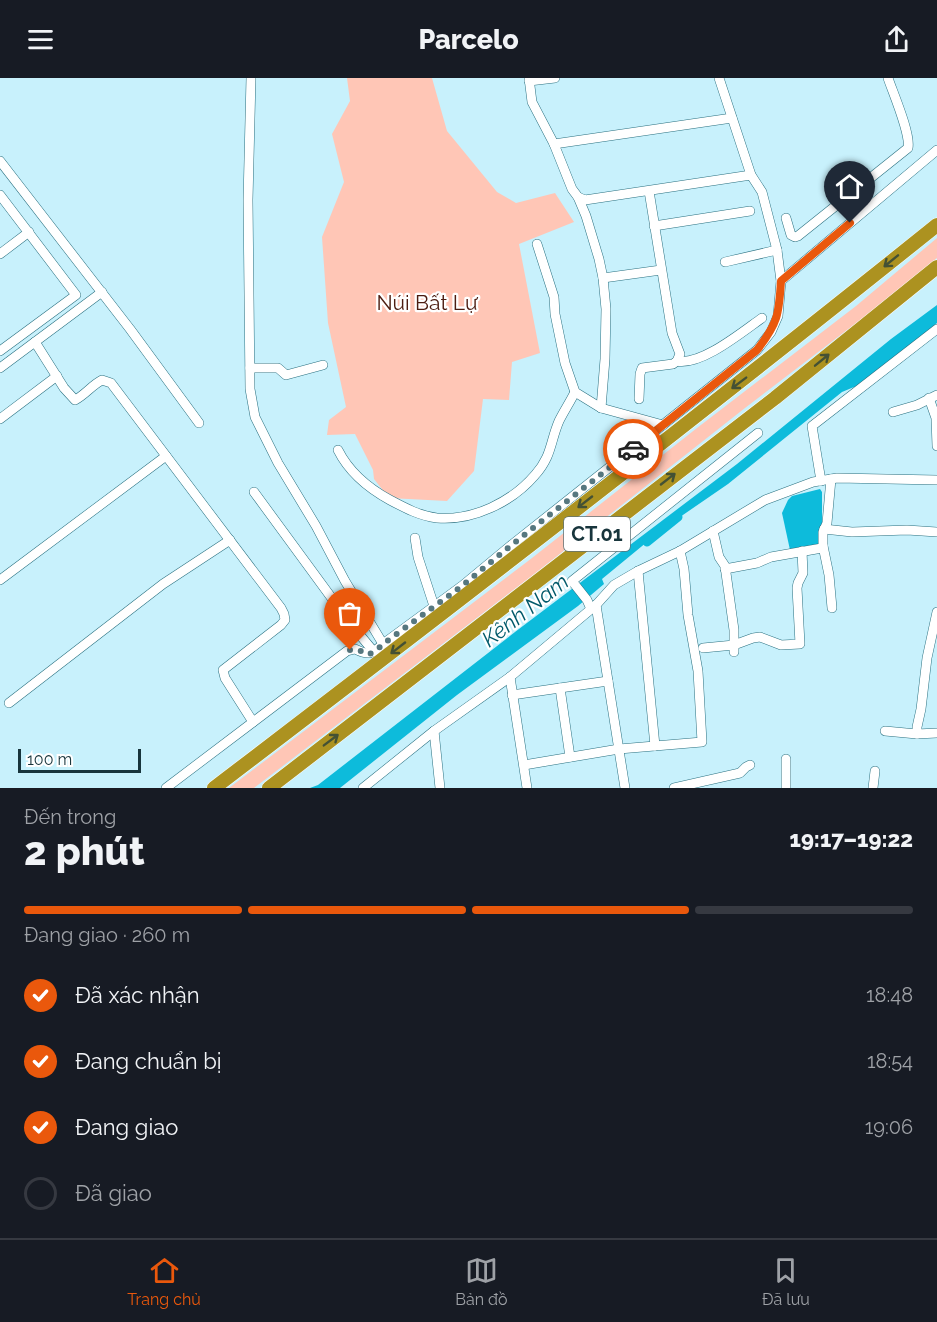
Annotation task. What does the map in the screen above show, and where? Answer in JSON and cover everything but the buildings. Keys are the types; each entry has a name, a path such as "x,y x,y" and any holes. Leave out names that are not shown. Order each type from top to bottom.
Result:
{"highway":[{"name":"CT.01","path":"214,788 383,660 756,370 937,225"},
{"name":"CT.01","path":"270,788 775,398 937,269"}],"street":[{"path":"251,78 248,200 250,389 255,417 278,463 383,644"},
{"path":"555,78 529,80 532,102 554,144 572,189 578,197 599,260 606,309 601,408"},
{"path":"166,788 347,651 355,649 365,654 374,652 462,586 757,350 771,332 778,316 781,281 777,250 762,192 751,176 719,78"},
{"path":"786,218 791,235 798,236 906,152 909,143 888,78"},
{"path":"554,144 732,118"},
{"path":"908,148 919,165"},
{"path":"781,281 937,150"},
{"path":"0,161 130,328 199,423"},
{"path":"578,197 585,200 751,176"},
{"path":"639,399 642,368 673,364 680,354 672,333 649,191"},
{"path":"0,195 76,295 0,351"},
{"path":"654,226 750,211"},
{"path":"0,254 28,232"},
{"path":"537,244 554,297 555,314 575,392 601,408 663,424"},
{"path":"725,262 777,250"},
{"path":"603,278 661,270"},
{"path":"0,369 102,292"},
{"path":"677,361 692,360 715,351 762,318"},
{"path":"821,481 812,426 937,329"},
{"path":"35,342 75,400 102,380 111,383 281,608 285,620 281,625 223,670 225,678 253,722"},
{"path":"250,368 278,368 285,375 323,365"},
{"path":"0,419 57,376"},
{"path":"338,450 354,473 373,490 406,509 437,518 463,516 489,508 515,493 534,476 548,458 559,422 575,392"},
{"path":"893,412 917,405 933,397 937,446"},
{"path":"625,788 608,681 591,605 572,581 758,433"},
{"path":"0,580 166,456"},
{"path":"363,788 434,731 510,677 614,585 680,551 765,500 813,482 837,478 937,480"},
{"path":"831,479 823,546 832,608"},
{"path":"254,492 374,652"},
{"path":"824,529 852,532 907,530 937,532"},
{"path":"713,531 719,557 725,569 734,630 734,649"},
{"path":"415,538 418,557 434,606"},
{"path":"9,703 163,584 230,540"},
{"path":"725,569 823,546"},
{"path":"524,765 619,749 702,742 698,671 680,551"},
{"path":"703,648 734,649 753,638 760,637 781,645 800,644 797,588 802,573 802,551"},
{"path":"638,571 655,746"},
{"path":"917,734 916,727 921,709 927,658 937,612"},
{"path":"510,677 527,788"},
{"path":"512,695 608,681"},
{"path":"560,688 570,757"},
{"path":"434,731 440,788"},
{"path":"885,731 937,733"},
{"path":"786,759 786,788"},
{"path":"674,788 740,773 750,765"},
{"path":"873,788 875,771"},
{"path":"377,777 379,788"}],"green space":[{"name":"Núi Bất Lự","path":"347,78 432,78 447,131 497,192 516,203 555,193 574,222 519,244 540,353 512,362 509,400 483,399 474,471 447,501 389,498 374,479 373,470 355,434 327,435 329,420 346,407 328,323 322,237 344,182 332,134 350,101"},
{"path":"937,238 937,258 533,575 254,788 229,788 532,558 856,306"}],"water":[{"name":"Kênh Nam","path":"937,305 937,323 857,388 842,392 728,484 664,528 602,579 604,584 578,606 457,695 340,788 310,788 318,785 737,464 891,339"},
{"path":"820,489 822,492 822,523 818,544 790,550 782,513 788,500 792,496"}],"waterway":[{"name":"Kênh Nam","path":"647,542 678,517"}],"way so far":[{"path":"350,650 355,649 365,654 377,650 462,586 633,449"}],"route":[{"path":"633,449 757,350 771,332 778,316 781,281 850,223"}]}
